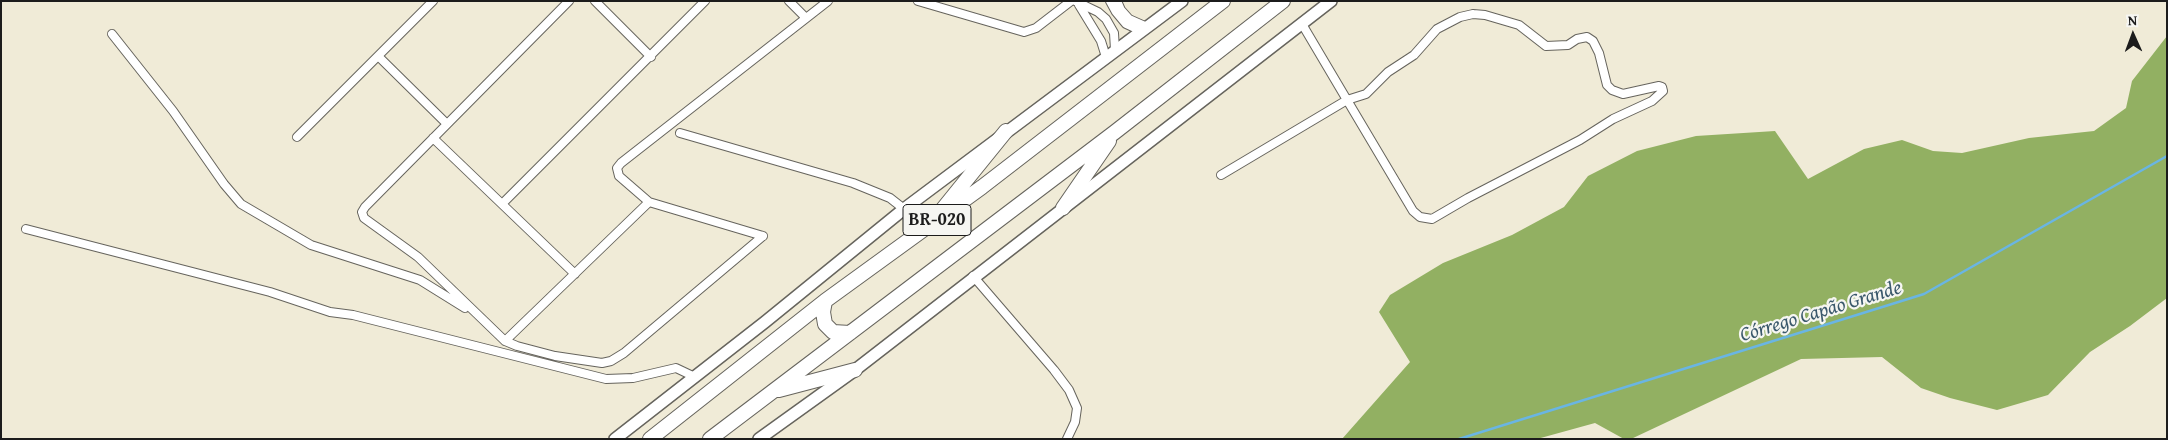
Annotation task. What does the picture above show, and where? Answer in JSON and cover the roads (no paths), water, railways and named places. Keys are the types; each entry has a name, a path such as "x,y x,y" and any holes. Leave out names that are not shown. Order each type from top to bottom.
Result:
{"highway":[{"name":"BR-020","path":"650,439 825,301 929,226 1223,1"},
{"name":"BR-020","path":"710,439 1115,132 1283,1"},
{"path":"929,226 1006,131"},
{"path":"1063,208 1115,132"},
{"path":"825,301 823,312 824,324 833,332 850,333"},
{"path":"771,392 855,370"}],"main road":[{"path":"615,439 765,322 904,208 1182,1"},
{"path":"759,439 855,370 1331,1"}],"street":[{"path":"297,137 432,1"},
{"path":"569,1 362,212 364,218 418,257 505,341 516,346 555,356 595,362 611,361 642,339 763,236 649,202 619,176 617,168 828,1"},
{"path":"595,1 651,56"},
{"path":"502,204 705,1"},
{"path":"789,1 806,18"},
{"path":"918,1 1024,32 1036,28 1071,1"},
{"path":"1112,2 1144,29"},
{"path":"1112,2 1116,12 1126,24 1144,29"},
{"path":"1098,12 1112,2"},
{"path":"1077,3 1098,12 1106,19 1114,33 1111,54"},
{"path":"1077,3 1111,54"},
{"path":"1106,19 1116,12"},
{"path":"1221,175 1347,100 1366,94 1388,72 1414,55 1437,29 1454,20 1472,14 1485,15 1519,24 1546,46 1568,44 1577,39 1587,37 1593,41 1596,47 1607,85 1612,90 1623,94 1659,86 1663,90 1652,101 1613,119 1580,140 1476,193 1432,219 1420,217 1413,211 1347,100 1302,24"},
{"path":"112,34 173,111 224,184 241,204 310,244 420,280 480,317"},
{"path":"378,56 447,124"},
{"path":"680,133 853,183 890,198 904,208"},
{"path":"433,138 575,274"},
{"path":"505,341 649,202"},
{"path":"26,229 270,292 330,312 352,315 606,379 633,378 676,368 694,377"},
{"path":"974,276 1069,390 1077,408 1067,439"}],"waterway":[{"name":"Córrego Capão Grande","path":"1459,439 1924,294 2167,156"}]}
